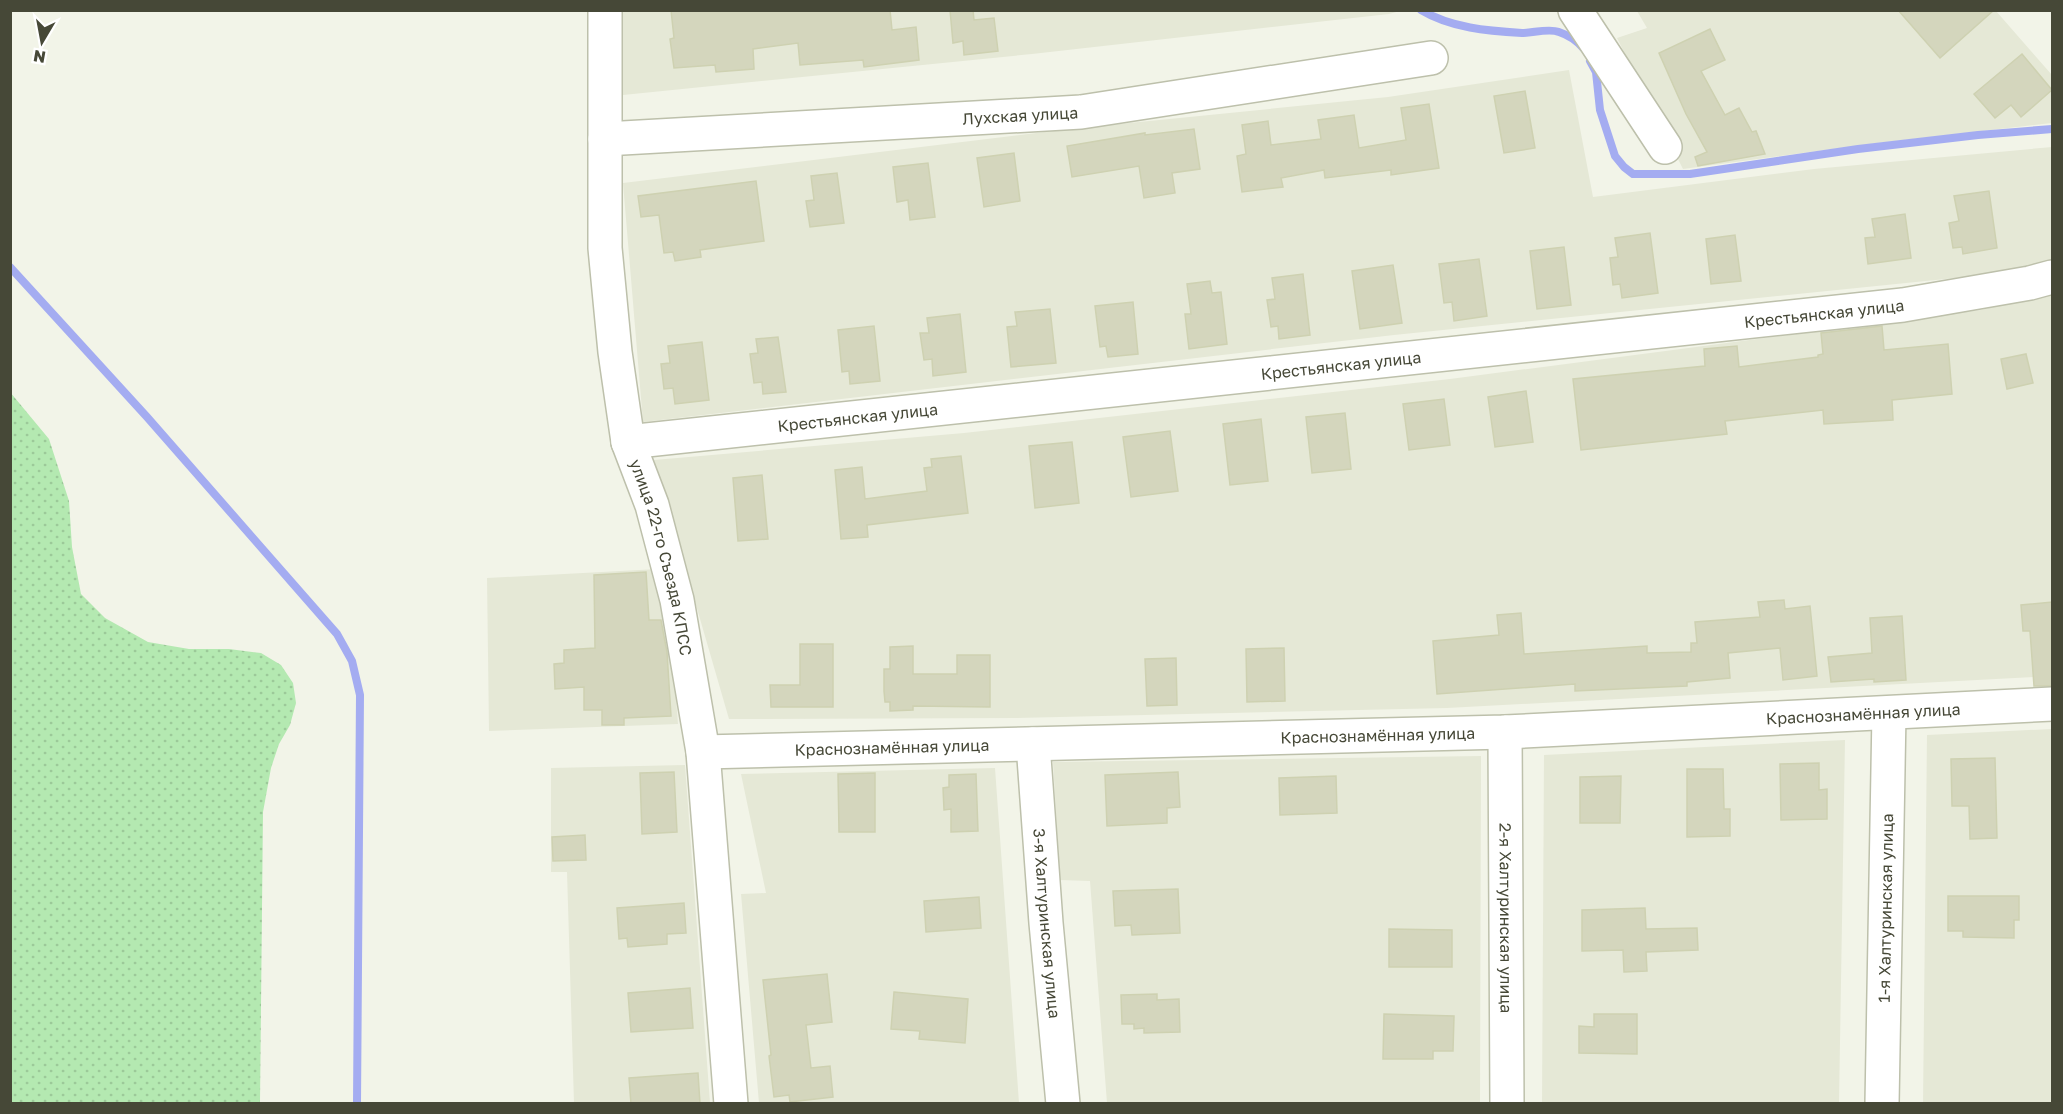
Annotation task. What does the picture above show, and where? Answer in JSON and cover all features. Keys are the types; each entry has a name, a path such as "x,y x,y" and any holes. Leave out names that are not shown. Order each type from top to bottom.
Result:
{"street":[{"name":"улица 22-го Съезда КПСС","path":"605,10 605,248 615,352 628,442 652,505 677,600 703,752 731,1104"},
{"path":"1575,10 1665,147"},
{"name":"Лухская улица","path":"605,139 1081,112 1431,58"},
{"name":"Крестьянская улица","path":"628,442 1904,305 2030,284 2052,277"},
{"name":"Краснознамённая улица","path":"703,752 1505,732 2052,704"},
{"name":"1-я Халтуринская улица","path":"1882,1104 1889,713"},
{"name":"2-я Халтуринская улица","path":"1505,732 1507,1104"},
{"name":"3-я Халтуринская улица","path":"1032,744 1063,1104"}],"shaded area":[{"path":"622,11 1400,11 1032,54 623,95"},
{"path":"1637,11 1996,11 2052,75 2052,123 1683,169 1617,38 1647,28"},
{"path":"1569,70 1593,197 1814,169 2052,147 2052,264 2035,270 1394,335 643,422 623,183 1069,129 1388,97"},
{"path":"2052,293 2052,676 1447,708 1017,718 729,719 654,460 964,433 1450,379 1981,310"},
{"path":"658,569 670,622 678,724 489,731 487,578"},
{"path":"2052,729 2052,1103 1923,1104 1927,735"},
{"path":"1845,740 1839,1103 1542,1104 1544,755"},
{"path":"1481,756 1480,1103 1107,1103 1090,881 1060,880 1053,762"},
{"path":"685,765 710,1103 574,1103 567,872 551,872 551,768"},
{"path":"995,768 1019,1103 759,1103 741,894 766,893 741,774"}],"green space":[{"path":"10,392 49,439 69,501 72,547 81,594 105,618 148,642 189,649 229,649 261,653 281,665 293,683 296,703 290,725 279,744 271,768 263,812 260,1103 11,1103"}],"building":[{"path":"671,10 890,10 892,30 916,27 919,60 864,67 863,60 800,65 798,43 753,49 754,69 716,72 715,65 674,68 670,39 674,38"},
{"path":"950,10 973,10 974,20 994,18 998,51 964,55 963,41 953,43"},
{"path":"1898,10 1994,10 1940,58"},
{"path":"1710,29 1725,60 1701,71 1725,115 1739,108 1752,132 1756,131 1765,154 1698,166 1695,157 1707,152 1686,114 1659,53"},
{"path":"2022,54 2052,90 2021,117 2011,105 1995,118 1974,94"},
{"path":"1525,91 1535,148 1504,153 1494,96"},
{"path":"1429,104 1439,168 1391,175 1391,170 1325,178 1324,170 1281,178 1283,187 1242,192 1237,156 1246,154 1242,125 1268,121 1271,145 1321,139 1318,120 1354,115 1359,148 1406,140 1401,108"},
{"path":"1194,129 1200,169 1172,173 1175,193 1144,198 1139,166 1072,177 1067,146 1145,133 1145,135"},
{"path":"1014,153 1020,201 984,207 977,158"},
{"path":"928,163 935,217 910,220 908,200 897,202 893,167"},
{"path":"837,173 844,223 810,227 806,201 814,200 811,176"},
{"path":"756,181 764,241 700,250 701,257 675,261 673,252 664,253 659,215 641,217 638,196"},
{"path":"1989,191 1997,248 1963,254 1962,247 1953,248 1949,223 1959,221 1954,196"},
{"path":"1905,214 1911,258 1868,264 1865,238 1875,237 1872,219"},
{"path":"1650,233 1658,293 1622,298 1620,284 1613,285 1610,258 1618,257 1615,238"},
{"path":"1735,235 1741,281 1711,284 1706,239"},
{"path":"1564,247 1571,305 1537,309 1530,251"},
{"path":"1479,259 1487,316 1454,321 1452,302 1444,303 1439,264"},
{"path":"1393,265 1402,323 1360,329 1352,271"},
{"path":"1303,274 1310,335 1279,339 1278,326 1271,327 1267,300 1275,299 1272,278"},
{"path":"1210,281 1212,293 1221,292 1227,344 1189,349 1185,314 1191,314 1187,284"},
{"path":"1133,302 1138,354 1108,357 1106,346 1100,347 1095,306"},
{"path":"1050,309 1056,363 1011,367 1007,327 1017,326 1015,312"},
{"path":"960,314 966,372 933,376 932,359 924,360 920,333 929,333 927,318"},
{"path":"874,326 880,381 850,384 849,371 842,372 838,330"},
{"path":"1882,326 1884,350 1948,344 1952,394 1892,400 1893,420 1824,424 1823,410 1725,421 1727,434 1581,450 1573,379 1705,366 1704,349 1737,346 1739,367 1818,357 1823,354 1821,333"},
{"path":"778,337 786,392 763,394 762,382 754,383 750,354 758,353 756,339"},
{"path":"702,342 709,400 675,404 673,388 664,389 661,364 670,363 668,346"},
{"path":"2026,354 2033,383 2007,389 2001,359"},
{"path":"1526,391 1533,442 1495,447 1488,397"},
{"path":"1444,399 1450,445 1409,450 1403,404"},
{"path":"1345,413 1351,469 1312,473 1306,417"},
{"path":"1261,419 1268,481 1230,485 1223,424"},
{"path":"1170,431 1178,491 1131,497 1123,437"},
{"path":"1072,442 1079,503 1035,508 1029,446"},
{"path":"961,456 968,513 867,525 868,537 841,539 835,470 862,467 865,499 927,491 924,468 932,467 931,459"},
{"path":"762,475 768,539 738,541 733,478"},
{"path":"646,572 649,620 661,620 667,652 671,716 624,718 624,725 602,725 602,710 584,710 584,687 555,689 554,664 564,663 564,650 595,648 594,575"},
{"path":"1784,600 1785,609 1810,606 1817,676 1783,680 1780,648 1728,653 1730,678 1687,682 1687,686 1575,691 1575,684 1437,694 1433,641 1499,635 1497,615 1521,613 1524,654 1647,646 1647,653 1691,652 1691,643 1697,643 1695,622 1760,617 1758,602"},
{"path":"2052,602 2052,686 2034,686 2030,631 2023,631 2021,605"},
{"path":"1902,616 1906,680 1874,682 1874,679 1831,682 1828,657 1872,653 1870,618"},
{"path":"800,644 833,644 833,707 771,707 770,685 800,685"},
{"path":"913,646 913,674 957,674 957,655 990,655 990,707 913,706 913,710 890,711 890,702 885,702 884,669 890,669 890,647"},
{"path":"1284,648 1285,701 1247,702 1246,649"},
{"path":"1176,658 1177,705 1147,706 1145,659"},
{"path":"1995,758 1997,838 1970,839 1969,806 1952,806 1951,759"},
{"path":"1819,763 1819,790 1827,789 1827,819 1781,820 1780,764"},
{"path":"1687,769 1723,769 1724,809 1730,809 1730,836 1687,837"},
{"path":"674,772 677,832 642,834 640,773"},
{"path":"1178,772 1180,807 1167,808 1167,823 1107,826 1105,775"},
{"path":"875,773 875,832 839,832 838,774"},
{"path":"976,774 978,831 951,832 951,809 944,810 943,788 949,787 949,775"},
{"path":"1336,776 1337,813 1280,815 1279,778"},
{"path":"1621,776 1620,823 1580,823 1580,777"},
{"path":"585,835 586,860 553,861 552,837"},
{"path":"1178,889 1180,933 1132,935 1131,925 1115,926 1113,891"},
{"path":"1948,896 2019,896 2019,920 2014,920 2014,938 1963,937 1963,931 1948,931"},
{"path":"979,897 981,928 926,932 924,901"},
{"path":"684,903 686,933 667,934 667,944 628,947 627,938 619,939 617,908"},
{"path":"1645,908 1646,929 1697,928 1698,950 1646,952 1647,971 1624,972 1623,950 1582,951 1582,910"},
{"path":"1389,929 1452,930 1452,967 1389,967"},
{"path":"827,974 832,1022 806,1025 811,1068 830,1066 833,1097 790,1102 789,1095 774,1097 763,980"},
{"path":"690,988 693,1028 631,1032 628,993"},
{"path":"894,992 968,999 965,1043 919,1039 920,1031 891,1029"},
{"path":"1157,994 1157,1000 1179,999 1180,1032 1144,1033 1144,1028 1134,1029 1134,1024 1122,1024 1121,995"},
{"path":"1384,1014 1454,1016 1453,1051 1433,1051 1433,1059 1383,1059"},
{"path":"1594,1014 1637,1014 1637,1054 1579,1053 1579,1026 1594,1027"},
{"path":"698,1073 700,1104 631,1104 629,1078"}],"waterway":[{"path":"1421,10 1457,25 1483,30 1522,33 1555,31 1569,37 1583,48"},
{"path":"1590,61 1596,72 1600,110 1615,156 1633,174 1690,174 1858,149 2052,129"},
{"path":"10,267 147,417 337,634 352,661 360,695 357,1104"}]}
